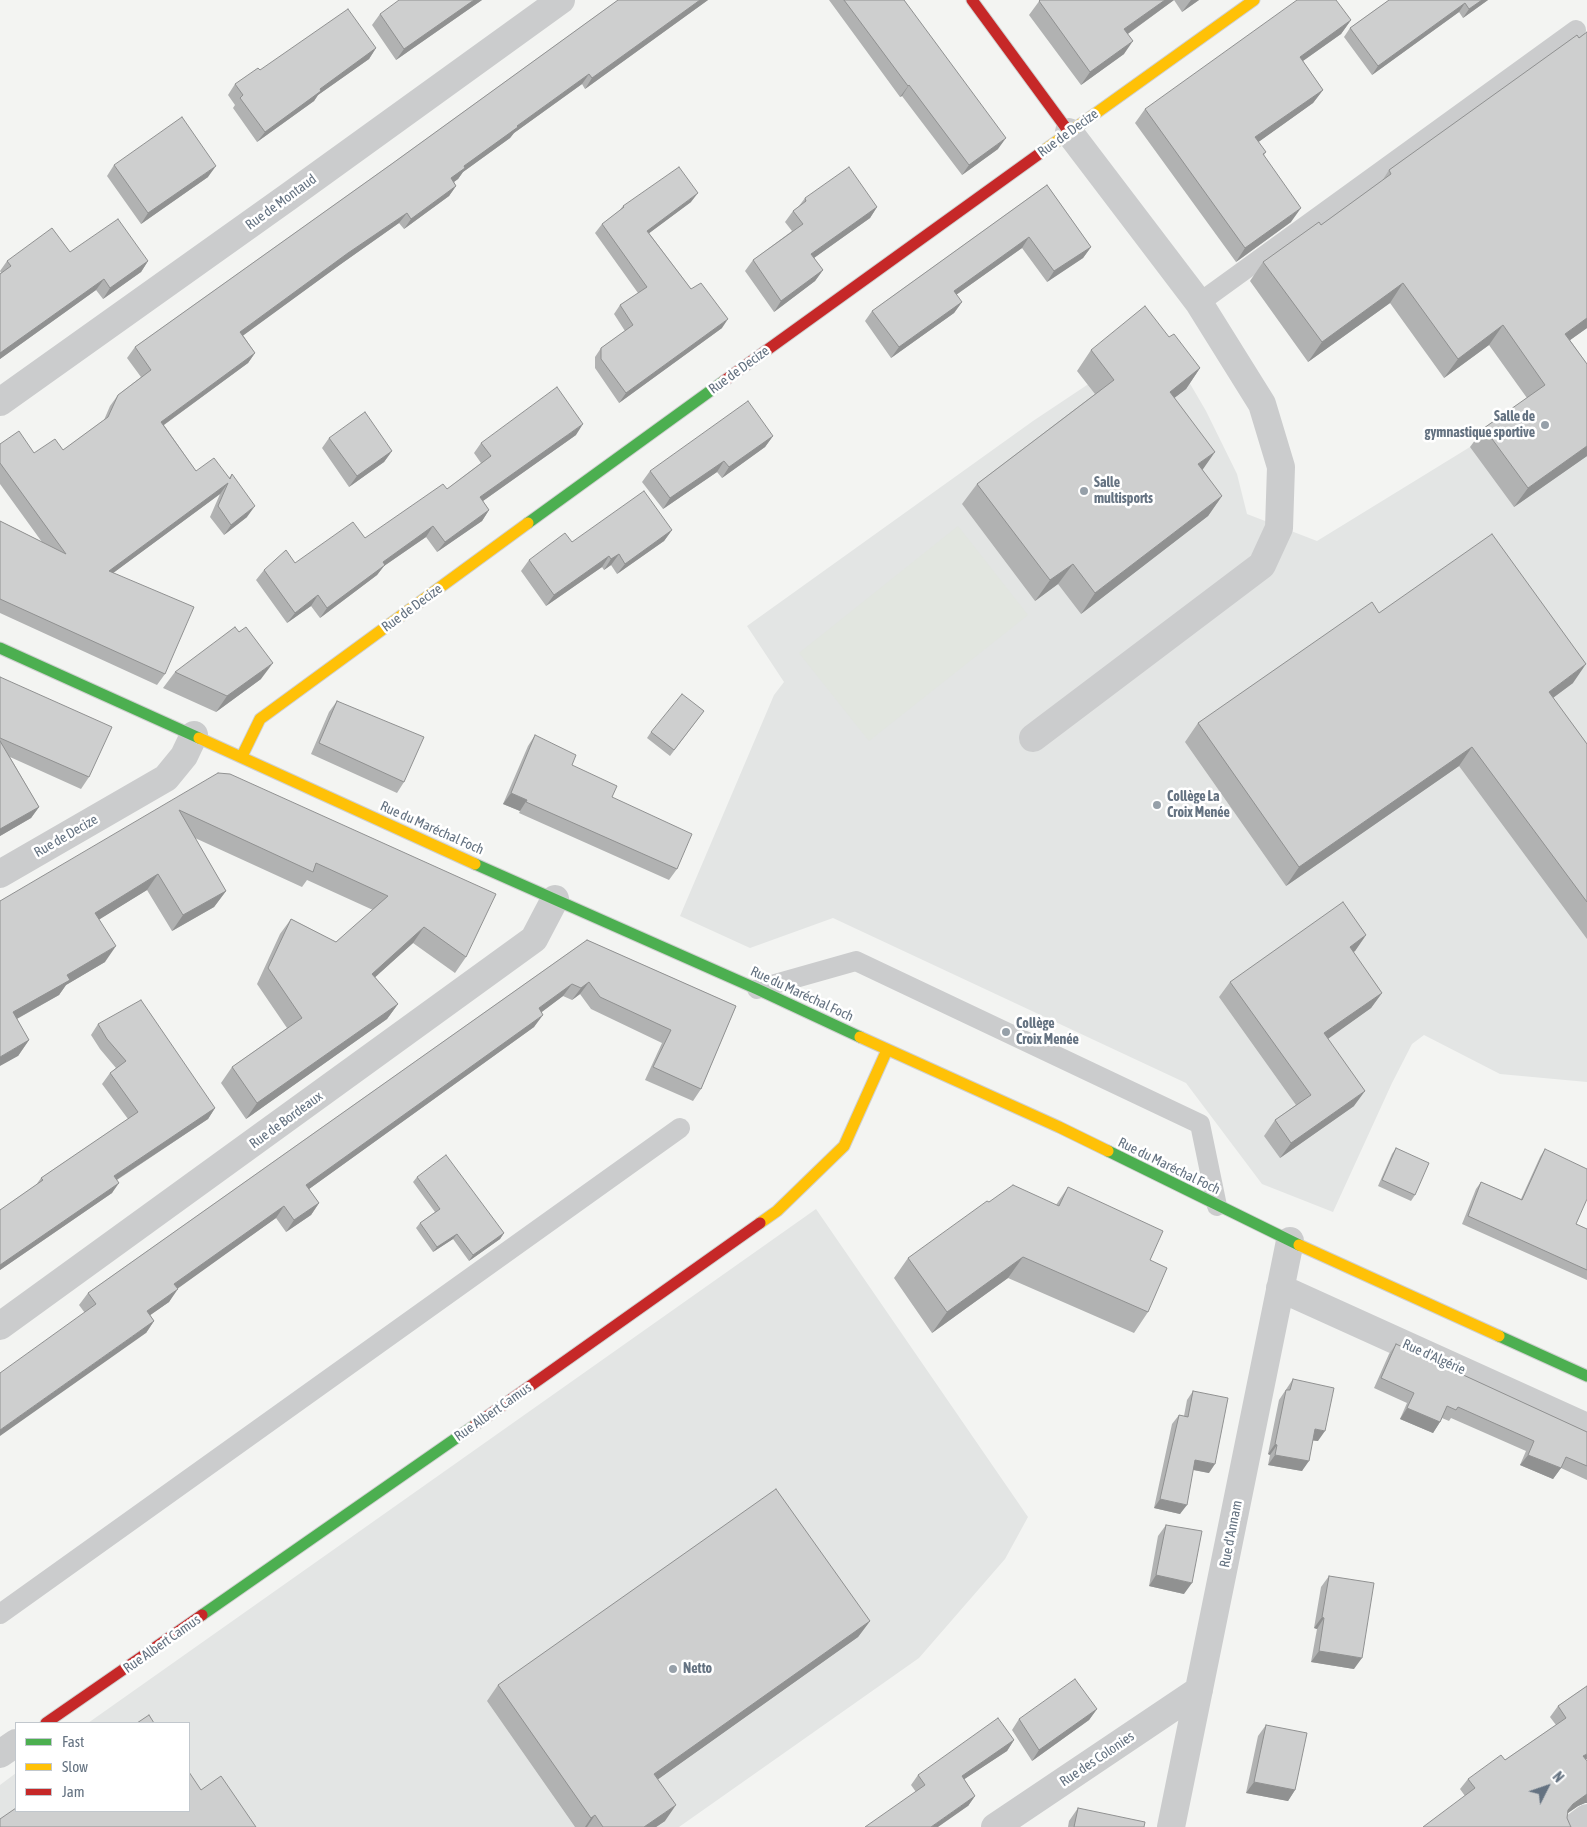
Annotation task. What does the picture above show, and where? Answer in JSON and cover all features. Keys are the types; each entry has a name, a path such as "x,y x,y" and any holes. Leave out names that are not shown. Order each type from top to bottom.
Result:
{"street":[{"name":"Rue de Montaud","path":"0,402 561,0"},
{"path":"972,0 1069,132 1199,303 1262,404 1280,467 1279,528 1262,565 1033,738"},
{"name":"Rue de Decize","path":"242,756 260,719 759,355 1254,0"},
{"name":"Rue du Maréchal Foch","path":"0,648 758,989 887,1050 1058,1127 1290,1241 1587,1376"},
{"name":"Rue de Decize","path":"0,874 166,778 184,756 194,735"},
{"name":"Rue de Bordeaux","path":"0,1326 534,939 555,899"},
{"name":"Rue Albert Camus","path":"47,1722 332,1526 777,1211 844,1146 887,1050"},
{"name":"Rue d'Annam","path":"1171,1827 1290,1241"},
{"name":"Rue d'Algérie","path":"1280,1288 1587,1427"},
{"name":"Rue des Colonies","path":"995,1827 1199,1690"},
{"path":"0,1754 15,1744"},
{"path":"1575,1827 1587,1818"}],"lane":[{"path":"1199,303 1576,30"},
{"path":"758,989 856,961 865,965 1200,1124 1217,1206"},
{"path":"0,1614 680,1128"}],"shaded area":[{"name":"Collège La Croix Menée","path":"1154,322 1206,411 1237,474 1247,514 1317,541 1470,447 1587,364 1587,1082 1500,1074 1424,1035 1412,1044 1392,1083 1333,1212 1262,1184 1186,1083 833,918 750,948 680,916 774,695 784,682 747,626 1033,421 1087,385 1132,360"},
{"path":"958,526 1028,615 869,741 799,653"},
{"path":"816,1209 1028,1517 1005,1559 919,1658 679,1827 0,1827 0,1785 15,1774 15,1812 190,1812 190,1722 89,1722"}],"building":[{"path":"399,0 474,0 404,49 380,14"},
{"path":"618,0 700,0 592,78 589,74 464,166 465,168 451,178 456,186 411,219 407,213 348,253 240,332 255,353 161,422 196,471 214,458 230,479 232,474 255,506 231,525 218,506 228,483 109,571 194,607 165,674 0,599 0,521 66,554 0,463 0,444 19,431 34,453 55,439 63,450 108,417 118,395 151,370 135,347"},
{"path":"844,0 904,0 1006,138 969,165"},
{"path":"1040,0 1165,0 1124,29 1133,41 1090,72"},
{"path":"1297,0 1336,0 1351,20 1300,57 1323,90 1255,137 1266,152 1263,154 1301,208 1245,248 1145,109"},
{"path":"1389,0 1482,0 1469,9 1465,3 1378,66 1350,28"},
{"path":"348,9 376,48 265,132 240,98 243,95 235,84 258,68 260,70"},
{"path":"1587,32 1587,318 1565,334 1587,364 1587,446 1528,488 1484,428 1545,385 1503,325 1458,359 1403,283 1322,342 1263,262 1319,222 1321,225 1391,174 1389,170 1577,35 1579,38"},
{"path":"182,117 216,166 148,213 114,165"},
{"path":"679,167 698,193 647,231 691,289 701,283 728,319 626,393 601,359 601,348 633,325 620,305 647,287 602,224 623,206"},
{"path":"849,167 877,207 811,254 823,270 781,301 753,260 803,224 793,211 806,201 805,198"},
{"path":"1047,185 1091,247 1054,271 1029,237 954,291 962,302 899,347 872,311"},
{"path":"118,219 148,261 110,288 104,279 0,353 0,274 11,266 7,261 52,228 70,252"},
{"name":"Salle multisports","path":"1145,306 1169,337 1174,334 1200,368 1170,392 1215,452 1198,464 1222,496 1095,593 1073,564 1050,580 977,484 1114,380 1091,350"},
{"path":"557,387 583,424 480,497 489,510 445,542 433,526 383,562 385,565 327,608 318,595 295,613 264,570 286,550 295,563 353,522 365,538 443,484 447,489 491,456 481,443"},
{"path":"748,401 773,436 729,467 724,461 670,498 650,471"},
{"path":"365,412 392,451 357,476 329,438"},
{"path":"644,491 672,530 625,564 619,554 611,559 609,556 554,595 529,560 565,533 572,542"},
{"path":"1492,534 1586,664 1549,692 1587,744 1587,902 1472,747 1299,867 1198,723 1372,602 1379,613"},
{"path":"235,627 239,632 246,627 273,663 227,696 175,672"},
{"path":"0,677 112,727 89,777 0,738"},
{"path":"682,694 704,711 674,750 651,732"},
{"path":"337,701 424,737 404,782 319,743"},
{"path":"535,735 576,755 572,765 617,786 612,797 692,834 677,869 526,802 527,800 511,793"},
{"path":"0,741 39,807 0,829"},
{"path":"218,773 230,774 496,894 466,957 424,927 372,974 398,1004 257,1103 232,1067 302,1018 268,968 291,919 336,942 388,896 316,863 313,872 179,810 226,891 183,915 158,874 95,913 116,946 67,975 70,980 13,1012 29,1040 0,1057 0,901"},
{"path":"1343,902 1366,935 1350,947 1382,993 1324,1033 1365,1091 1291,1143 1275,1120 1311,1095 1230,982"},
{"path":"587,940 736,1006 701,1089 653,1067 671,1030 600,997 589,982 581,988 572,984 539,1008 543,1015 306,1185 319,1203 294,1220 284,1206 174,1284 178,1289 147,1311 154,1321 0,1430 0,1373 96,1304 88,1293"},
{"path":"141,1000 215,1108 114,1176 119,1183 0,1265 0,1210 43,1180 41,1178 138,1112 110,1073 126,1061 107,1039 98,1024"},
{"path":"1396,1148 1429,1163 1415,1195 1382,1180"},
{"path":"1545,1149 1587,1169 1587,1199 1576,1224 1587,1229 1587,1270 1468,1216 1481,1182 1522,1200"},
{"path":"446,1155 504,1233 473,1255 457,1234 437,1247 420,1223 440,1209 417,1177"},
{"path":"1013,1185 1059,1206 1068,1187 1163,1231 1150,1260 1167,1268 1148,1312 1023,1257 947,1312 908,1258 987,1201 989,1202"},
{"path":"1396,1344 1587,1432 1587,1466 1566,1457 1561,1468 1528,1455 1534,1441 1458,1407 1456,1410 1447,1406 1440,1422 1407,1408 1414,1393 1381,1378"},
{"path":"1293,1379 1334,1388 1325,1431 1315,1429 1309,1461 1275,1455 1277,1445 1275,1444 1286,1390 1290,1390"},
{"path":"1193,1391 1228,1398 1215,1464 1195,1460 1187,1505 1160,1499 1179,1415 1188,1417"},
{"name":"Netto","path":"776,1489 870,1621 654,1774 676,1805 644,1827 603,1827 595,1815 591,1818 498,1685"},
{"path":"1166,1525 1202,1531 1192,1583 1156,1575"},
{"path":"1329,1576 1374,1583 1362,1658 1319,1651 1324,1618 1322,1617"},
{"path":"1075,1679 1097,1709 1039,1750 1019,1719"},
{"path":"1587,1686 1587,1754 1583,1756 1587,1761 1587,1794 1568,1810 1567,1818 1571,1827 1423,1827 1475,1788 1468,1779 1501,1755 1505,1760 1566,1718 1558,1706"},
{"path":"149,1715 153,1722 138,1722"},
{"path":"998,1718 1014,1740 962,1776 975,1796 931,1827 865,1827 925,1785 918,1775"},
{"path":"1266,1725 1307,1733 1295,1790 1254,1782"},
{"path":"190,1774 201,1790 221,1776 256,1827 0,1827 0,1819 15,1809 15,1812 190,1812"},
{"path":"1078,1808 1145,1822 1144,1827 1074,1827"}],"traffic: fast":[{"path":"528,523 724,381"},
{"path":"0,648 199,738"},
{"path":"475,864 757,989 860,1037"},
{"path":"1108,1151 1299,1245"},
{"path":"1499,1336 1587,1376"},
{"path":"202,1615 475,1425"}],"traffic: slow":[{"path":"1039,154 1254,0"},
{"path":"242,756 260,719 528,523"},
{"path":"199,738 475,864"},
{"path":"860,1037 1108,1151"},
{"path":"760,1223 777,1211 844,1146 887,1050"},
{"path":"1299,1245 1499,1336"}],"traffic: jam":[{"path":"972,0 1069,132"},
{"path":"724,381 1039,154"},
{"path":"475,1425 760,1223"},
{"path":"47,1722 202,1615"}],"place":[{"name":"Salle de gymnastique sportive","path":"1545,425"},
{"name":"Salle multisports","path":"1084,491"},
{"name":"Collège La Croix Menée","path":"1157,805"},
{"name":"Collège Croix Menée","path":"1006,1032"},
{"name":"Netto","path":"673,1669"}]}
